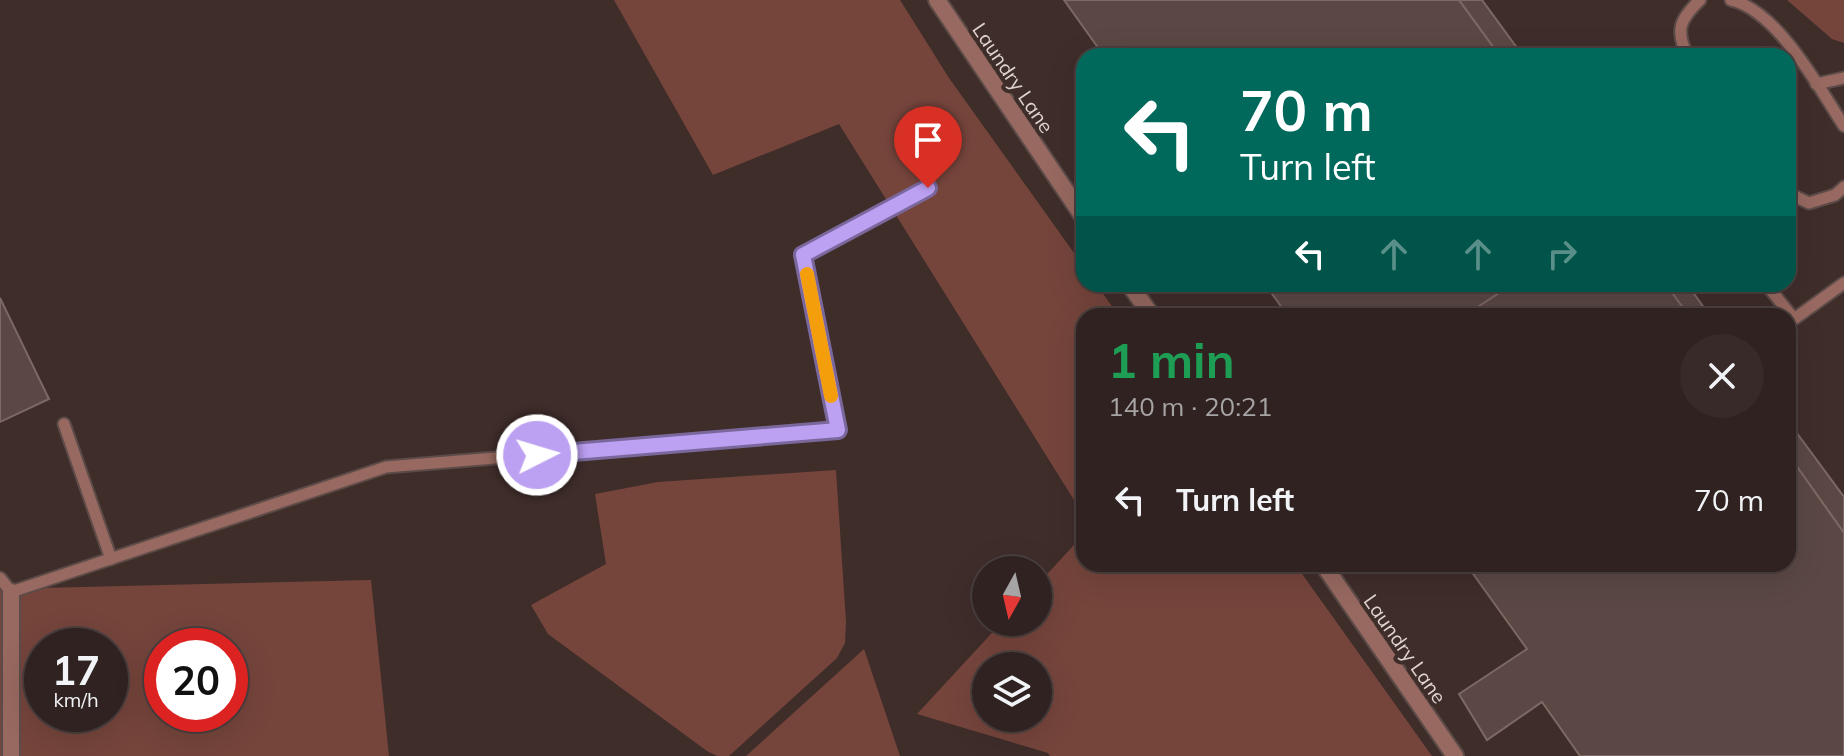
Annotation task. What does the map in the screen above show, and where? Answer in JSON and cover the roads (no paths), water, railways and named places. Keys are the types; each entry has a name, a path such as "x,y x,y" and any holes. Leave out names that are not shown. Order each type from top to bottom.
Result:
{"street":[{"name":"Laundry Lane","path":"937,0 1076,206"},
{"name":"Laundry Lane","path":"1328,572 1455,756"},
{"path":"11,592 11,756"}],"lane":[{"path":"1686,48 1681,30 1684,15 1700,0"},
{"path":"1731,0 1742,3 1769,23 1790,48"},
{"path":"1796,55 1844,126"},
{"path":"1816,84 1844,78"},
{"path":"1796,197 1809,203 1835,195 1844,187"},
{"path":"0,578 11,592 386,467 838,430 803,255 928,188"},
{"path":"1796,318 1844,283"},
{"path":"1772,292 1785,308"},
{"path":"64,424 111,559"}]}
